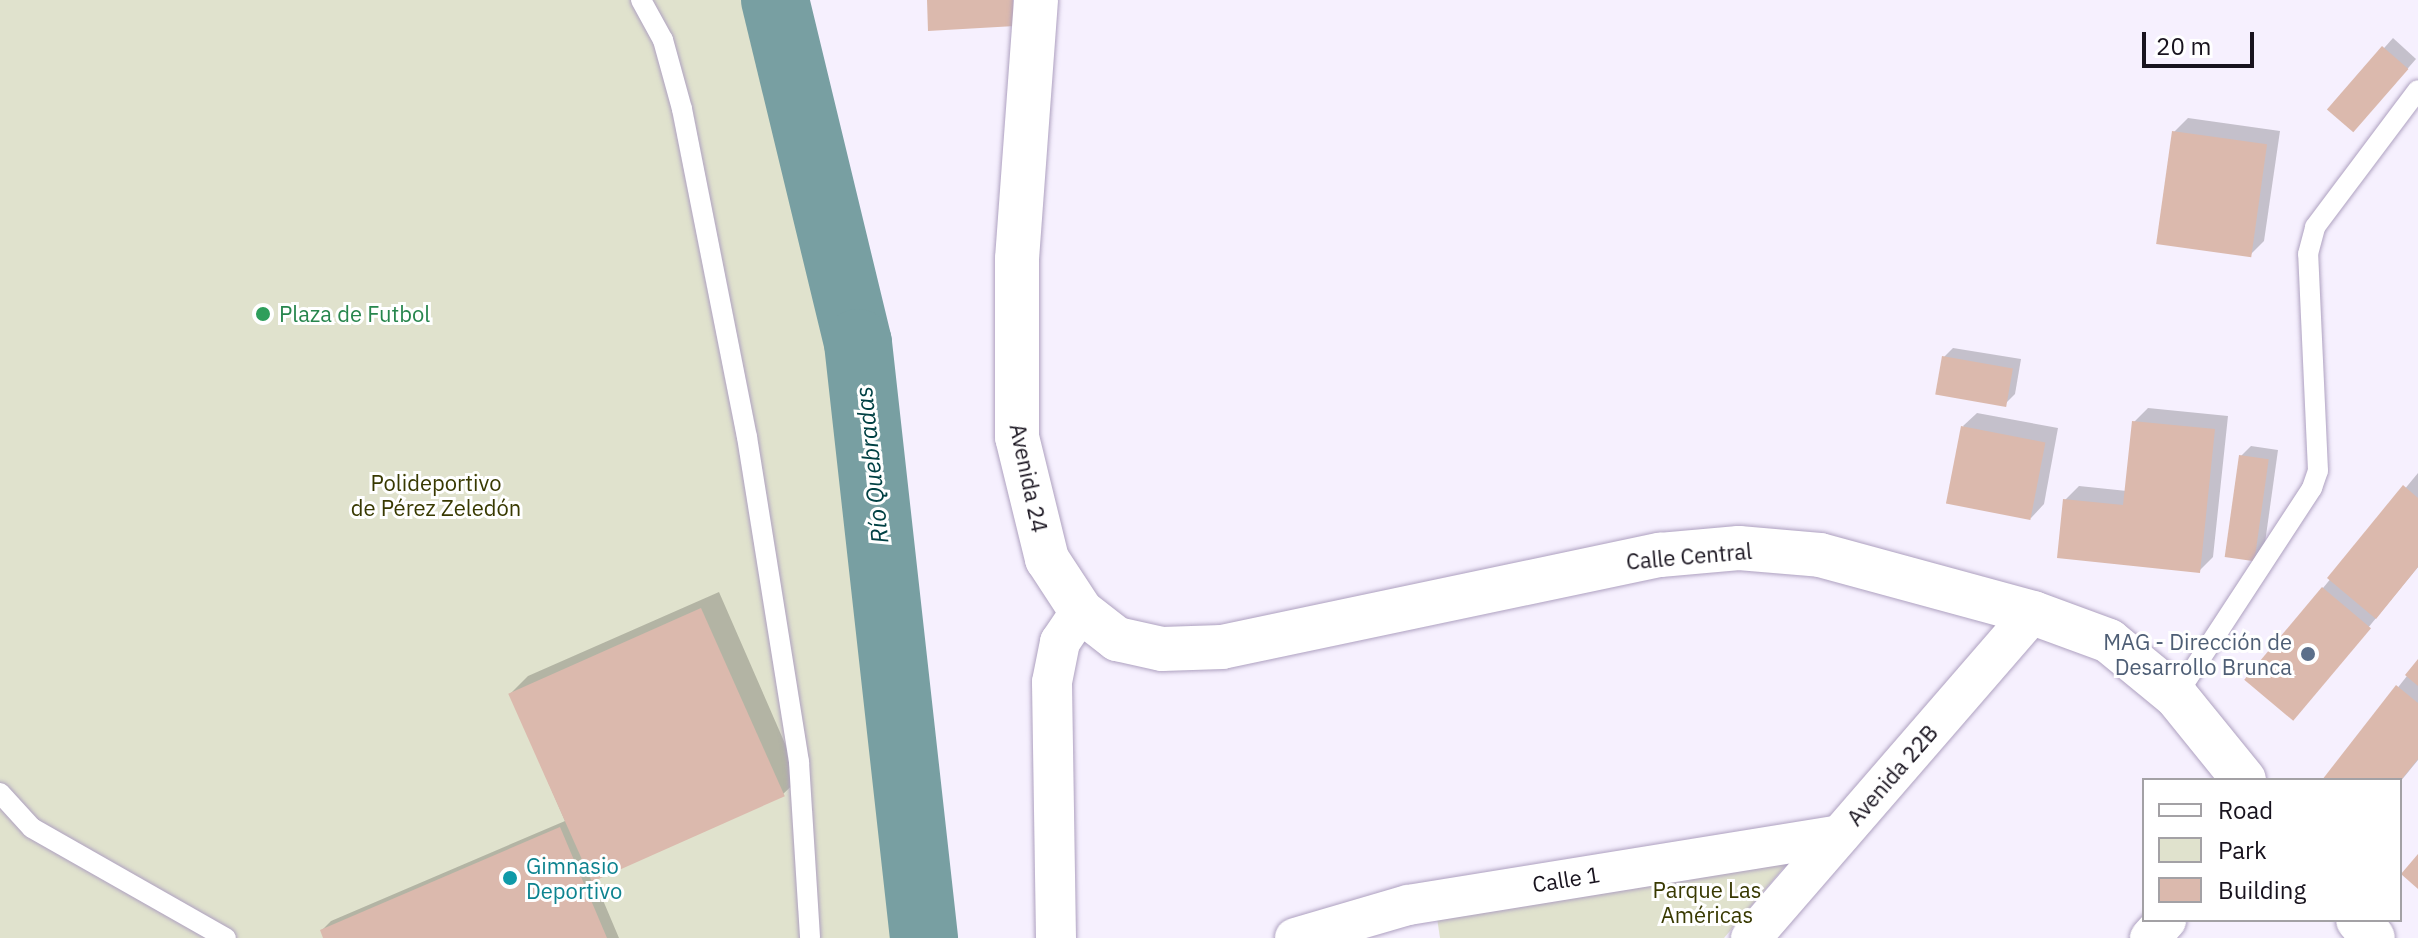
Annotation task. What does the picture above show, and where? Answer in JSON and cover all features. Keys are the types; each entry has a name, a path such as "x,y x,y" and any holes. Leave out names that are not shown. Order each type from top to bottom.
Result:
{"main road":[{"name":"Avenida 24","path":"1036,0 1017,259 1017,437 1047,559 1081,611"},
{"name":"Calle Central","path":"1081,611 1117,639 1138,645 1222,647 1559,572 1739,548 1851,562 2033,613 2109,641 2176,696 2242,778"},
{"path":"2360,922 2373,938"}],"street":[{"path":"1056,938 1052,682 1060,642 1081,611"},
{"name":"Avenida 22B","path":"1751,938 2033,613"},
{"name":"Calle 1","path":"1295,938 1410,921 1839,835"},
{"path":"2150,938 2164,922"}],"lane":[{"path":"641,0 663,40 682,109 747,437 799,762 810,938"},
{"path":"2176,696 2312,488 2318,471 2308,254 2315,227 2418,90"},
{"path":"0,793 32,828 226,938"}],"green space":[{"name":"Polideportivo de Pérez Zeledón","path":"0,0 775,0 858,343 924,938 0,938"},
{"name":"Parque Las Américas","path":"1802,846 1724,938 1440,938 1437,918"}],"building":[{"path":"927,0 1013,0 1015,26 928,31"},
{"path":"2382,46 2408,69 2353,132 2327,109"},
{"path":"2172,131 2267,144 2251,257 2156,244"},
{"path":"1942,356 2013,369 2006,407 1935,394"},
{"path":"2132,421 2215,429 2200,573 2057,558 2063,499 2123,505"},
{"path":"1961,426 2045,442 2030,520 1946,504"},
{"path":"2239,455 2269,459 2254,561 2225,557"},
{"name":"MAG - Dirección de Desarrollo Brunca","path":"2403,485 2418,498 2418,567 2376,619 2327,578"},
{"name":"MAG - Dirección de Desarrollo Brunca","path":"2322,587 2371,628 2293,721 2244,680"},
{"path":"701,608 785,796 592,882 508,694"},
{"path":"2418,659 2418,686 2405,675"},
{"path":"2396,685 2418,703 2418,759 2402,779 2324,778"},
{"name":"Gimnasio Deportivo","path":"560,827 607,938 323,938 320,930"},
{"path":"2418,854 2418,889 2402,873"}],"waterway":[{"name":"Río Quebradas","path":"775,0 858,343 924,938"}],"place":[{"name":"Plaza de Futbol","path":"263,314"},
{"name":"MAG - Dirección de Desarrollo Brunca","path":"2308,654"},
{"name":"Gimnasio Deportivo","path":"510,878"}]}
